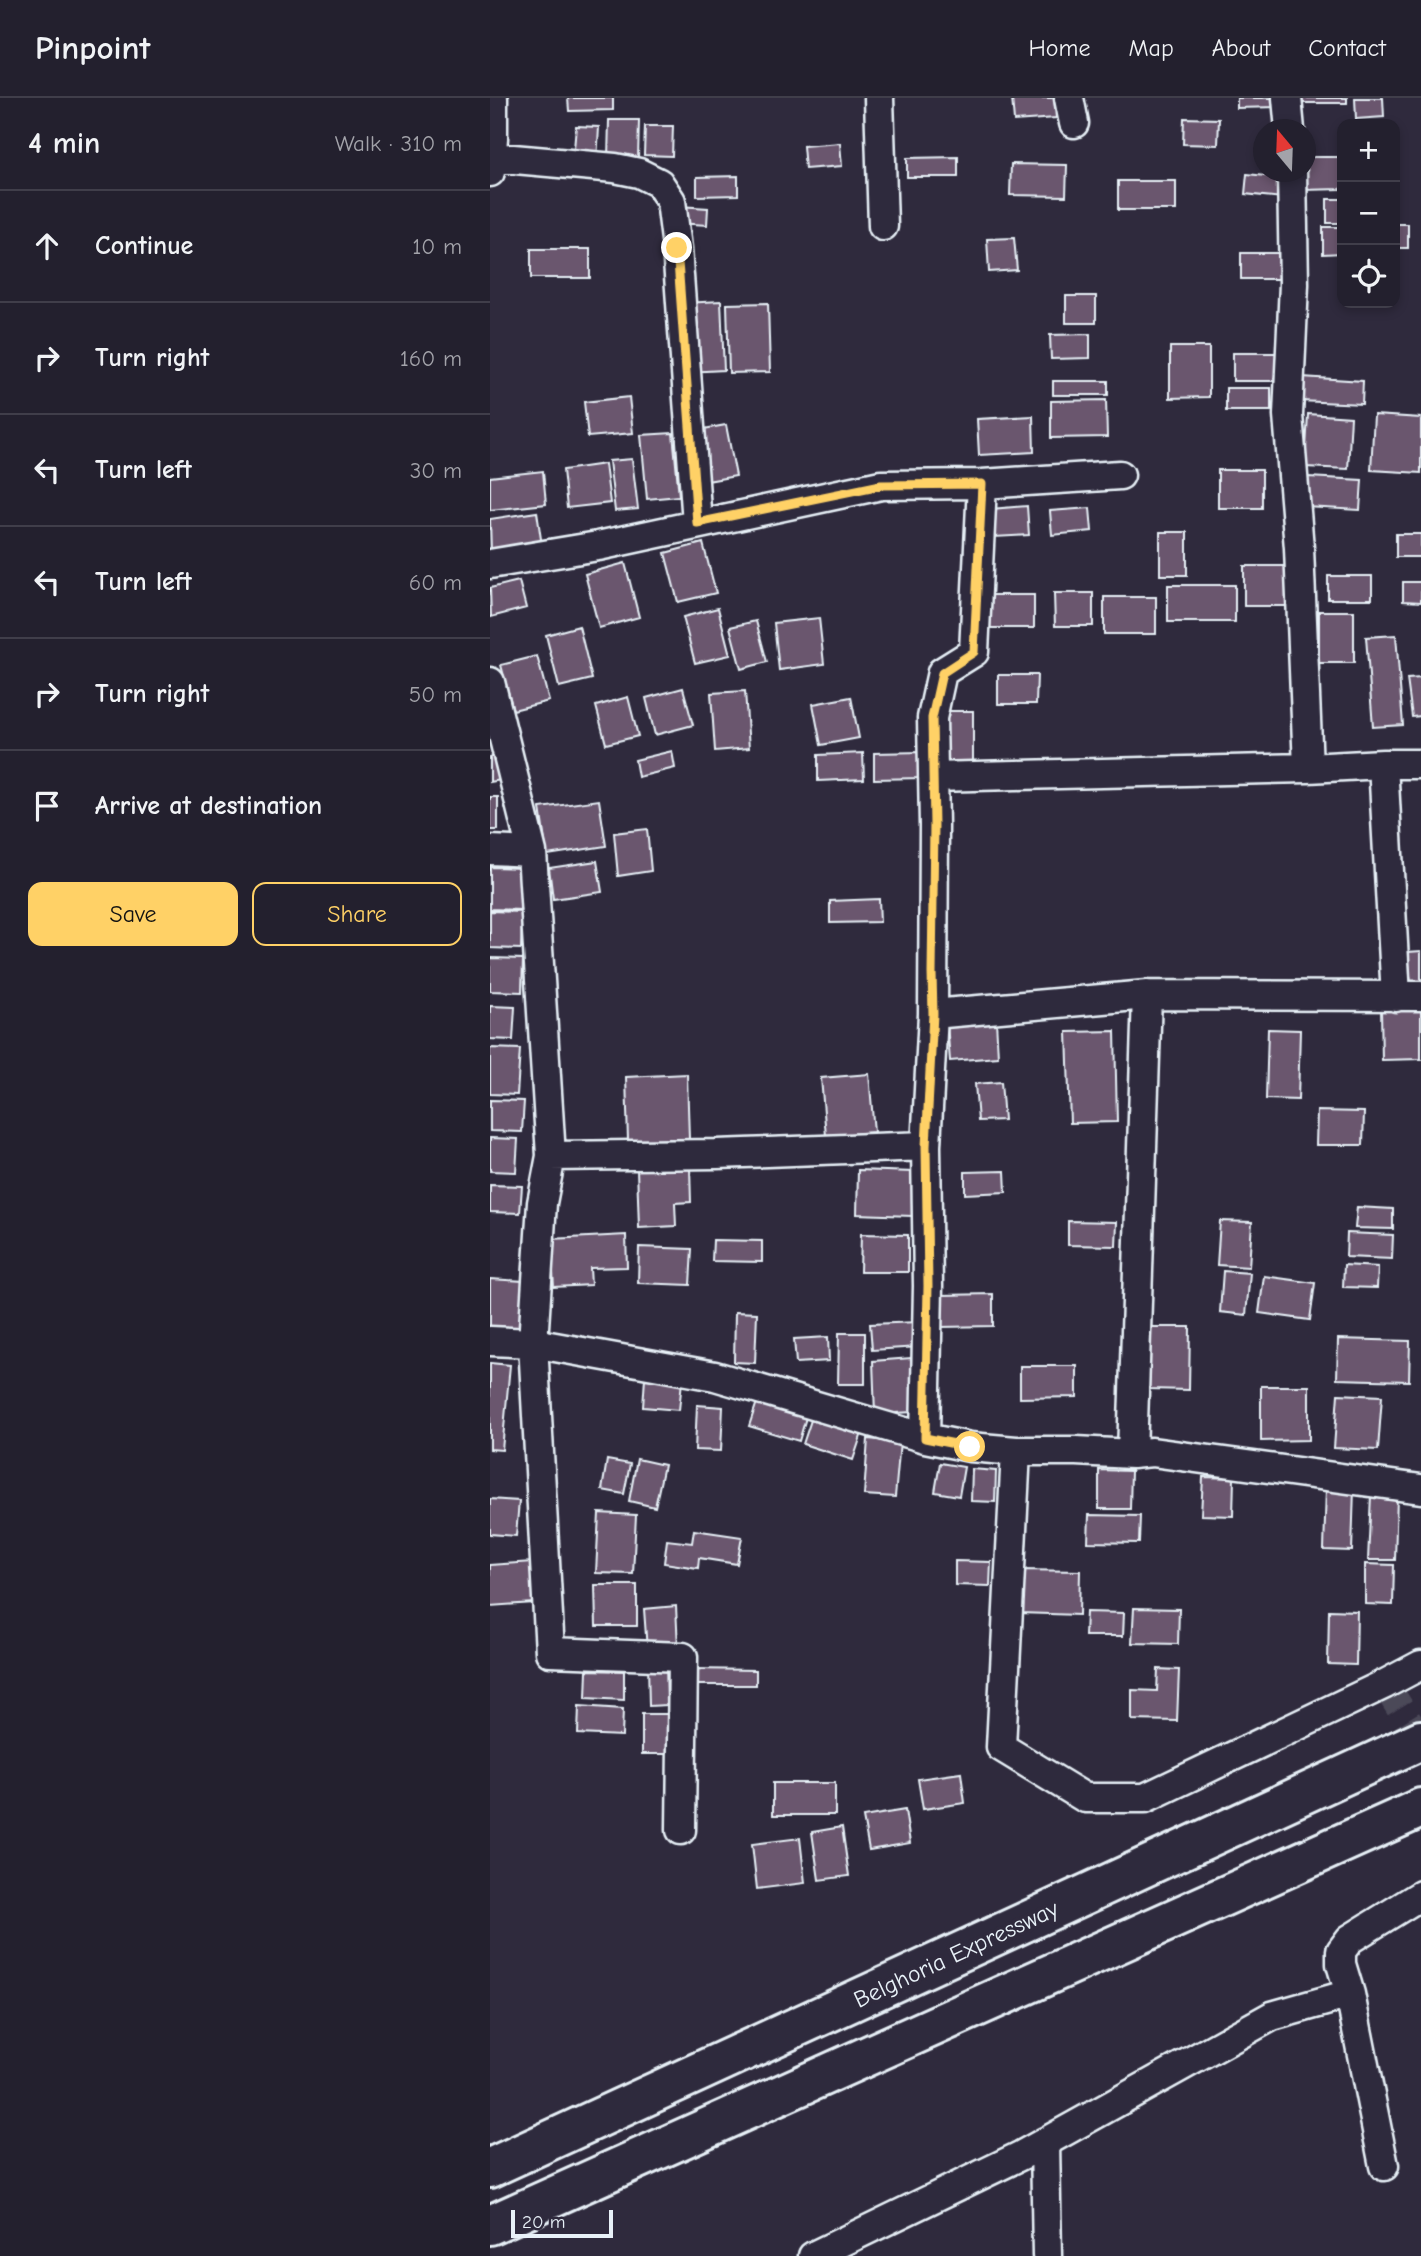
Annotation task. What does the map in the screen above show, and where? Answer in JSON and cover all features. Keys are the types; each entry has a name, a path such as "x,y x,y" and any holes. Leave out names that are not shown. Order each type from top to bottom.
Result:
{"highway":[{"name":"Belghoria Expressway","path":"490,2168 1421,1740"},
{"path":"490,2225 1421,1808"}],"street":[{"path":"493,98 491,164 615,168 639,173 659,183 671,201 677,248 697,523"},
{"path":"879,98 883,226"},
{"path":"1287,98 1289,119"},
{"path":"1292,182 1294,284 1289,415 1299,548 1308,768"},
{"path":"490,564 598,546 881,485 982,484 1120,475"},
{"path":"925,1438 928,1286 926,1146 933,1014 932,718 942,673 974,652 982,484"},
{"path":"490,682 532,852 551,1156 542,1203 533,1343 550,1652 682,1657 681,1830"},
{"path":"933,1014 1147,995 1408,996 1383,764"},
{"path":"933,777 1421,764"},
{"path":"490,850 532,852"},
{"path":"1132,1454 1147,995"},
{"path":"551,1156 717,1154 926,1146"},
{"path":"490,1341 533,1343 715,1376 925,1438 970,1447 1016,1451 1132,1454 1152,1452 1421,1489"},
{"path":"1016,1451 1001,1747 1086,1798 1145,1798 1421,1665"},
{"path":"1384,2166 1350,1994 1341,1964 1341,1951 1350,1939 1421,1895"},
{"path":"828,2253 1022,2155 1272,2016 1350,1994"},
{"path":"1045,2141 1047,2256"}],"building":[{"path":"568,98 613,98 613,110 569,111"},
{"path":"1012,98 1054,98 1056,118 1014,121"},
{"path":"1237,98 1278,98 1278,107 1237,108"},
{"path":"1299,98 1347,98 1347,103 1299,103"},
{"path":"1355,98 1383,98 1384,117 1356,119"},
{"path":"1184,118 1219,119 1218,145 1183,144"},
{"path":"609,120 639,120 638,159 608,158"},
{"path":"576,126 599,127 597,162 573,161"},
{"path":"645,126 673,126 672,156 644,155"},
{"path":"840,143 842,166 805,169 803,146"},
{"path":"958,157 958,177 907,177 907,158"},
{"path":"1316,157 1337,157 1337,189 1302,190 1304,182 1316,182"},
{"path":"1011,164 1067,165 1066,196 1010,195"},
{"path":"1247,174 1253,175 1253,182 1284,182 1282,198 1245,194"},
{"path":"738,176 738,195 697,196 697,177"},
{"path":"1118,181 1176,181 1176,210 1118,210"},
{"path":"1327,199 1337,199 1337,223 1327,223"},
{"path":"679,206 708,208 707,225 678,223"},
{"path":"1400,224 1408,224 1408,248 1400,248"},
{"path":"1323,227 1337,227 1337,253 1323,254"},
{"path":"1014,238 1017,270 989,272 987,239"},
{"path":"531,249 590,249 590,278 531,278"},
{"path":"1241,253 1283,253 1282,279 1241,279"},
{"path":"1066,296 1096,296 1096,323 1066,323"},
{"path":"721,301 724,370 687,372 684,303"},
{"path":"768,303 770,372 729,373 727,304"},
{"path":"1090,334 1090,358 1051,359 1050,335"},
{"path":"1170,347 1209,347 1209,397 1170,398"},
{"path":"1233,353 1278,353 1279,381 1233,381"},
{"path":"1302,377 1363,381 1362,404 1300,401"},
{"path":"1053,381 1108,381 1108,395 1053,395"},
{"path":"1226,388 1271,388 1271,411 1226,411"},
{"path":"629,397 633,433 588,437 584,402"},
{"path":"1106,400 1107,437 1051,438 1051,401"},
{"path":"1308,414 1351,417 1348,469 1305,467"},
{"path":"1374,415 1421,418 1421,473 1371,470"},
{"path":"1033,416 1034,452 979,455 977,419"},
{"path":"726,425 736,476 707,481 698,430"},
{"path":"673,433 679,496 647,499 641,435"},
{"path":"632,459 638,509 615,511 609,461"},
{"path":"605,464 610,503 567,508 563,470"},
{"path":"1218,470 1262,470 1262,508 1218,508"},
{"path":"543,471 546,504 490,510 490,477"},
{"path":"1308,477 1362,480 1360,510 1306,507"},
{"path":"1027,506 1029,535 994,537 991,509"},
{"path":"1090,508 1092,531 1052,535 1050,511"},
{"path":"537,512 542,546 491,553 490,519"},
{"path":"1160,532 1187,532 1187,575 1160,575"},
{"path":"1396,534 1421,534 1421,557 1396,557"},
{"path":"703,543 716,593 678,602 665,553"},
{"path":"625,563 639,617 599,628 585,574"},
{"path":"1244,566 1292,566 1292,606 1244,606"},
{"path":"1328,576 1372,576 1372,599 1328,599"},
{"path":"519,581 526,608 491,617 490,588"},
{"path":"1403,582 1421,582 1421,602 1403,601"},
{"path":"1168,585 1235,585 1235,622 1168,622"},
{"path":"1054,593 1093,593 1093,626 1055,626"},
{"path":"985,595 1034,595 1034,628 985,628"},
{"path":"1104,597 1156,597 1156,634 1104,634"},
{"path":"718,608 730,655 695,663 683,617"},
{"path":"1319,611 1354,611 1354,663 1319,663"},
{"path":"819,618 824,664 779,670 774,623"},
{"path":"756,621 767,662 741,669 730,627"},
{"path":"579,626 592,679 559,687 546,635"},
{"path":"1396,635 1403,725 1373,727 1366,637"},
{"path":"537,656 549,701 513,710 501,665"},
{"path":"998,675 1037,675 1036,704 998,704"},
{"path":"1421,678 1421,716 1412,717 1407,679"},
{"path":"683,688 693,725 655,735 646,698"},
{"path":"745,691 749,748 715,751 711,693"},
{"path":"628,697 638,736 606,744 596,706"},
{"path":"851,697 859,738 821,745 813,704"},
{"path":"944,711 973,711 973,770 944,770"},
{"path":"672,751 675,768 638,777 635,760"},
{"path":"922,752 922,778 874,779 874,753"},
{"path":"863,753 864,779 818,781 818,755"},
{"path":"496,755 501,780 490,782 490,757"},
{"path":"490,797 498,797 498,830 490,830"},
{"path":"599,800 606,846 547,855 540,808"},
{"path":"647,829 651,871 618,876 614,833"},
{"path":"597,861 602,892 553,899 549,868"},
{"path":"490,867 523,868 521,910 490,909"},
{"path":"879,899 880,922 830,923 830,901"},
{"path":"490,911 522,912 521,949 490,948"},
{"path":"1421,951 1421,987 1411,987 1408,952"},
{"path":"490,958 523,959 522,992 490,991"},
{"path":"490,1006 515,1007 513,1040 490,1039"},
{"path":"1421,1009 1421,1059 1382,1060 1381,1010"},
{"path":"996,1020 998,1057 950,1061 947,1023"},
{"path":"1268,1029 1300,1030 1298,1100 1266,1099"},
{"path":"1115,1031 1117,1122 1070,1123 1067,1032"},
{"path":"490,1048 520,1049 517,1095 490,1094"},
{"path":"687,1074 689,1139 628,1141 626,1077"},
{"path":"869,1074 874,1132 826,1136 821,1078"},
{"path":"1001,1082 1004,1120 978,1121 975,1084"},
{"path":"490,1100 524,1101 522,1132 490,1131"},
{"path":"1317,1111 1364,1112 1363,1145 1316,1145"},
{"path":"490,1138 518,1139 516,1172 490,1171"},
{"path":"690,1167 691,1202 675,1203 676,1226 639,1228 637,1169"},
{"path":"858,1170 913,1172 912,1216 857,1214"},
{"path":"1005,1171 1006,1192 965,1194 965,1172"},
{"path":"490,1185 522,1186 520,1213 490,1212"},
{"path":"1357,1207 1393,1209 1393,1229 1355,1228"},
{"path":"1068,1221 1117,1222 1116,1246 1068,1245"},
{"path":"1220,1221 1252,1222 1249,1267 1217,1265"},
{"path":"1347,1233 1393,1235 1392,1259 1346,1257"},
{"path":"861,1234 908,1235 908,1272 860,1272"},
{"path":"626,1235 627,1267 590,1268 591,1285 554,1287 551,1239"},
{"path":"713,1240 762,1241 762,1262 712,1261"},
{"path":"639,1247 692,1249 690,1285 638,1283"},
{"path":"1344,1265 1378,1267 1377,1288 1343,1287"},
{"path":"1223,1271 1250,1273 1246,1315 1220,1312"},
{"path":"1264,1276 1315,1283 1310,1320 1259,1313"},
{"path":"490,1279 524,1281 522,1334 490,1333"},
{"path":"993,1294 993,1326 941,1327 941,1295"},
{"path":"735,1312 757,1313 755,1363 734,1362"},
{"path":"918,1322 919,1347 872,1350 870,1324"},
{"path":"1150,1327 1190,1327 1189,1390 1149,1389"},
{"path":"839,1333 865,1333 865,1384 838,1384"},
{"path":"828,1337 829,1361 796,1363 794,1339"},
{"path":"1338,1339 1410,1341 1409,1381 1337,1379"},
{"path":"911,1358 914,1412 875,1414 873,1361"},
{"path":"490,1363 510,1365 502,1450 490,1449"},
{"path":"1020,1366 1077,1366 1077,1397 1020,1398"},
{"path":"645,1378 682,1381 679,1410 643,1407"},
{"path":"1261,1386 1309,1386 1309,1440 1261,1441"},
{"path":"1338,1394 1382,1396 1378,1450 1334,1448"},
{"path":"758,1399 807,1414 799,1441 749,1426"},
{"path":"697,1405 723,1407 721,1451 695,1450"},
{"path":"812,1417 862,1433 853,1460 803,1444"},
{"path":"868,1439 900,1442 895,1497 864,1495"},
{"path":"637,1459 664,1465 655,1507 629,1501"},
{"path":"607,1460 630,1464 624,1494 602,1490"},
{"path":"940,1463 964,1467 959,1496 935,1492"},
{"path":"972,1469 996,1471 995,1502 971,1501"},
{"path":"1099,1470 1131,1471 1130,1509 1099,1509"},
{"path":"1203,1477 1234,1478 1233,1516 1201,1515"},
{"path":"1326,1487 1354,1488 1352,1551 1324,1550"},
{"path":"1371,1495 1397,1496 1395,1560 1368,1560"},
{"path":"490,1499 519,1501 516,1536 490,1534"},
{"path":"599,1513 636,1515 633,1574 596,1573"},
{"path":"1089,1515 1140,1516 1139,1543 1088,1542"},
{"path":"694,1530 742,1537 737,1564 699,1558 698,1568 664,1563 667,1540 692,1543"},
{"path":"955,1561 991,1562 990,1586 955,1585"},
{"path":"532,1562 534,1603 490,1606 490,1565"},
{"path":"1365,1564 1394,1565 1393,1605 1365,1604"},
{"path":"1020,1570 1080,1571 1079,1615 1019,1613"},
{"path":"595,1585 637,1585 637,1626 596,1626"},
{"path":"676,1606 678,1648 647,1650 644,1609"},
{"path":"1134,1608 1179,1609 1178,1644 1132,1643"},
{"path":"1329,1610 1357,1611 1356,1665 1328,1664"},
{"path":"1086,1612 1124,1613 1123,1636 1085,1636"},
{"path":"666,1663 667,1705 649,1706 648,1664"},
{"path":"693,1669 756,1670 756,1685 693,1685"},
{"path":"1158,1669 1179,1670 1177,1721 1132,1720 1132,1690 1157,1691"},
{"path":"587,1670 624,1671 624,1700 586,1698"},
{"path":"579,1706 623,1709 622,1736 578,1734"},
{"path":"642,1714 669,1714 669,1754 642,1754"},
{"path":"961,1773 965,1803 923,1809 918,1779"},
{"path":"773,1783 835,1783 835,1815 773,1815"},
{"path":"905,1810 910,1843 869,1850 863,1817"},
{"path":"842,1827 849,1876 819,1880 812,1832"},
{"path":"800,1838 805,1883 757,1889 752,1844"}],"tunnel":[{"path":"1385,1684 1421,1742"}],"route":[{"path":"677,248 697,523 881,485 982,484 974,652 942,673 932,718 933,1014 926,1146 928,1286 925,1438 970,1447"}]}
